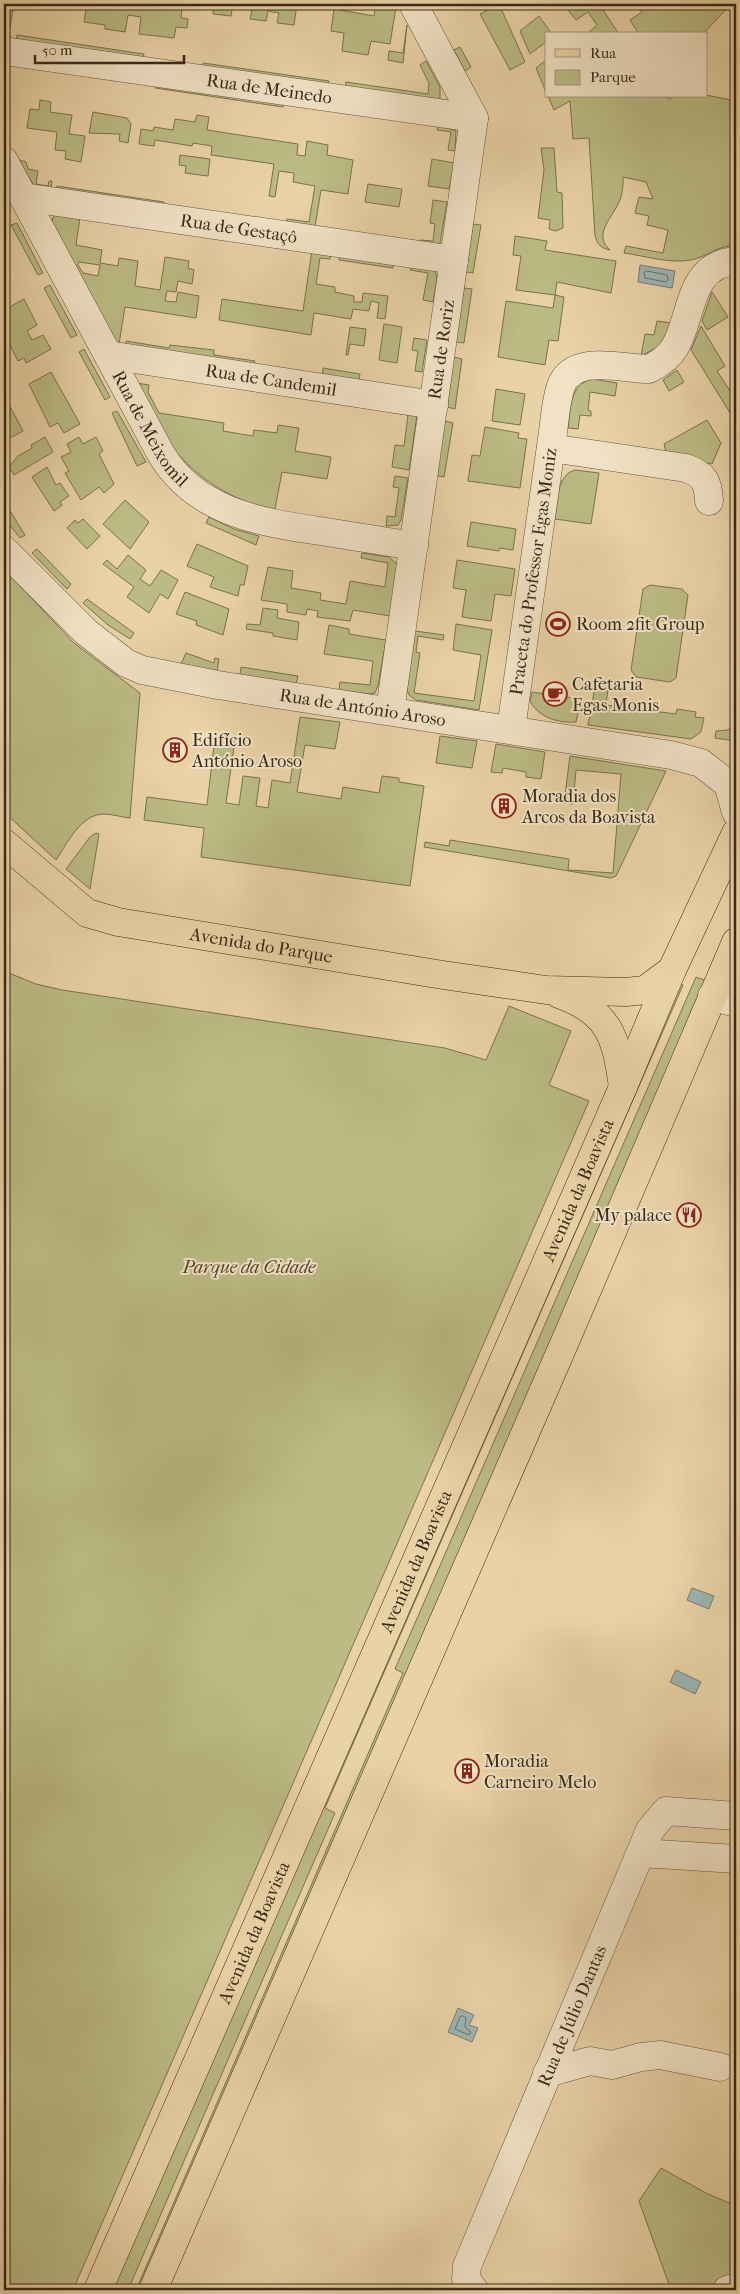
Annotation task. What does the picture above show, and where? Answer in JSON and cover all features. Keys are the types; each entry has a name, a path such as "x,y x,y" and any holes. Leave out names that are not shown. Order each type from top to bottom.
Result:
{"main road":[{"name":"Avenida da Boavista","path":"98,2290 623,1087 672,970 736,833"},
{"name":"Avenida do Parque","path":"4,843 70,901 87,913 101,918 443,975 546,990 626,992 645,990 672,970"},
{"path":"153,2290 570,1330 724,1000 736,942"},
{"name":"Avenida do Parque","path":"546,990 582,1002 601,1020 611,1034 618,1053 623,1087"}],"street":[{"path":"412,4 474,118"},
{"name":"Rua de Meinedo","path":"4,51 474,118"},
{"name":"Rua de Roriz","path":"390,711 474,118"},
{"name":"Rua de Meixomil","path":"4,161 165,460 183,481 205,498 236,515 264,523 414,546"},
{"name":"Rua de Gestaçô","path":"23,197 454,260"},
{"path":"551,448 560,387 570,372 581,366 649,369 657,365 669,355 678,340 696,288 708,273 717,266 736,262"},
{"name":"Rua de Candemil","path":"108,355 434,405"},
{"name":"Praceta do Professor Egas Moniz","path":"510,729 551,448 686,468 698,472 708,485 709,502"},
{"name":"Rua de António Aroso","path":"4,550 67,615 126,663 134,666 218,685 670,755 701,763 728,784 736,812"},
{"name":"Rua de Júlio Dantas","path":"474,2290 466,2279 467,2266 650,1830 666,1811 736,1816"},
{"path":"641,1853 736,1859"},
{"path":"566,2029 590,2061"},
{"path":"547,2073 590,2061 612,2065 660,2054 720,2067"},
{"path":"727,2290 736,2287"}],"green space":[{"path":"4,4 14,4 7,45 4,45"},
{"path":"87,4 165,4 164,7 182,9 181,18 188,19 187,28 176,27 174,38 139,34 141,17 128,15 125,32 105,29 105,25 84,22"},
{"path":"214,4 233,4 231,16 213,14"},
{"path":"245,4 297,4 294,25 277,23 279,13 268,11 266,21 250,19 252,10 244,9"},
{"path":"376,4 396,7 390,44 371,41 368,55 342,51 344,33 331,31 334,9 374,16"},
{"path":"499,4 525,62 510,70 480,14"},
{"path":"563,4 599,4 618,32 589,32 597,25 588,12 576,20"},
{"path":"637,4 726,4 729,6 705,32 638,32 630,20 642,12"},
{"path":"539,16 551,32 545,32 545,43 530,54 520,31"},
{"path":"407,25 403,63 388,60 389,51 403,53"},
{"path":"17,35 144,54 142,64 15,46"},
{"path":"460,47 471,67 465,71 454,50"},
{"path":"426,61 440,87 440,102 344,93 346,82 428,94 429,83 420,65"},
{"path":"545,61 545,90 536,68"},
{"path":"203,63 329,81 327,91 202,73"},
{"path":"156,84 284,102 283,107 155,88"},
{"path":"708,95 736,101 736,245 720,248 687,261 669,261 624,253 626,246 663,253 668,230 647,225 649,216 635,213 639,197 653,199 646,182 623,177 621,197 603,233 605,244 610,250 598,244 595,235 589,138 573,139 570,101 554,110 549,98 708,98"},
{"path":"40,100 51,102 50,112 72,115 69,134 85,136 81,162 65,159 66,151 55,150 57,132 27,128 30,109 39,110"},
{"path":"93,112 127,118 131,124 128,143 119,141 120,134 89,133"},
{"path":"197,115 209,117 207,130 298,144 297,155 305,156 307,141 328,145 327,155 353,160 348,194 321,190 314,233 285,229 287,219 309,222 315,186 293,182 294,173 279,171 275,197 269,196 274,164 211,155 212,146 193,143 192,146 155,140 154,146 139,144 141,129 153,131 154,127 173,130 175,119 195,122"},
{"path":"438,125 456,131 455,151 448,150 451,132 437,130"},
{"path":"541,148 554,148 557,192 562,193 563,228 556,231 549,229 550,220 538,218 544,170"},
{"path":"180,155 210,159 208,176 185,173 186,166 179,165"},
{"path":"432,159 454,163 449,189 428,186"},
{"path":"19,160 26,162 28,169 38,171 36,184 48,186 49,181 52,181 50,193 35,188"},
{"path":"368,184 402,189 399,207 365,202"},
{"path":"57,186 164,202 163,210 56,194"},
{"path":"433,200 447,202 440,243 439,246 418,248 420,240 433,241 435,224 430,223"},
{"path":"56,215 80,217 76,245 102,250 100,263 118,266 119,258 138,261 135,286 160,290 165,257 189,261 188,268 194,270 192,284 178,281 176,292 167,291 165,301 176,302 178,292 199,296 196,318 125,307 119,344 114,340 52,223 53,217","holes":["79,262 100,265 98,276 83,273 78,265"]},
{"path":"17,223 43,273 38,275 11,225"},
{"path":"473,224 481,225 473,273 466,272"},
{"path":"515,236 547,241 545,250 616,261 611,293 557,282 555,295 516,290 521,256 513,255"},
{"path":"312,250 331,253 330,259 320,258 316,284 335,287 335,292 354,296 354,302 362,302 363,293 388,296 385,319 377,318 379,303 371,301 369,311 353,309 351,319 314,313 311,335 219,320 222,299 303,311"},
{"path":"340,254 394,262 393,268 339,260"},
{"path":"411,265 435,271 437,278 433,302 423,300 428,273 410,270"},
{"path":"50,285 77,335 71,338 44,288"},
{"path":"464,288 472,289 464,343 456,342"},
{"path":"712,292 728,317 707,330 702,321"},
{"path":"555,295 564,297 558,341 549,340 545,365 498,357 506,301 553,308"},
{"path":"24,299 37,325 27,331 32,340 43,335 51,349 26,363 24,358 18,361 8,341 4,343 4,310"},
{"path":"657,321 671,323 660,346 641,356 645,334 654,335"},
{"path":"384,324 402,327 397,363 379,360"},
{"path":"701,326 725,366 717,371 736,400 732,416 691,350"},
{"path":"350,327 366,329 364,346 350,344 348,355 346,355"},
{"path":"414,338 427,340 422,372 415,371 418,351 412,350"},
{"path":"126,341 169,348 170,345 214,350 214,355 255,361 253,370 125,348"},
{"path":"84,349 110,397 105,400 79,352"},
{"path":"454,357 462,359 455,409 447,407"},
{"path":"323,368 360,374 358,385 322,380"},
{"path":"677,370 684,382 669,391 663,380"},
{"path":"51,372 80,424 64,433 58,423 50,427 29,384"},
{"path":"592,379 617,383 615,396 590,392 588,410 591,411 591,416 580,415 578,429 568,428 572,398 579,386"},
{"path":"136,383 149,385 148,392 159,413 224,423 223,431 253,436 254,430 277,433 278,425 299,428 295,451 331,457 327,479 282,472 275,509 247,502 221,490 198,473 171,446"},
{"path":"496,389 525,394 520,425 492,421"},
{"path":"6,399 23,431 4,441 4,401"},
{"path":"117,411 146,462 137,466 112,413"},
{"path":"390,412 417,415 409,470 392,467 395,445 404,446 408,415"},
{"path":"707,420 721,443 712,464 667,456 664,444"},
{"path":"445,421 453,423 444,477 437,476"},
{"path":"485,427 519,433 518,438 527,439 520,488 468,481 472,455 480,456"},
{"path":"45,437 53,452 14,475 9,467 18,456 32,448 31,445"},
{"path":"79,437 83,444 96,437 103,451 99,454 114,484 104,493 99,487 81,500 65,473 69,471 61,457 71,452 67,444"},
{"path":"47,467 56,485 60,483 69,496 60,502 62,505 54,511 32,477"},
{"path":"575,470 599,473 591,524 555,519 561,483 564,477"},
{"path":"395,476 408,478 401,520 398,525 386,526 387,516 395,517 399,488 393,487"},
{"path":"125,500 149,522 130,549 103,524"},
{"path":"4,501 25,535 20,538 4,518"},
{"path":"209,517 234,529 259,536 256,545 206,523"},
{"path":"83,519 100,536 87,549 67,528 75,520 78,523"},
{"path":"471,522 516,529 513,550 500,548 499,551 467,546"},
{"path":"197,544 248,566 244,585 240,585 238,596 210,587 214,577 187,566"},
{"path":"37,549 71,584 67,589 32,553"},
{"path":"362,553 389,557 397,564 390,616 353,610 350,621 317,617 318,611 307,609 306,615 287,612 287,604 261,600 268,567 293,571 291,588 321,593 320,600 346,604 350,581 385,587 388,563 361,558"},
{"path":"128,555 146,570 140,579 150,586 161,570 178,580 168,599 160,594 149,613 127,597 134,587 103,564 107,560 117,569"},
{"path":"457,560 515,569 511,596 495,594 491,621 462,617 466,590 453,588"},
{"path":"4,569 74,643 140,693 130,818 103,814 88,819 75,831 56,860 4,812"},
{"path":"650,585 682,589 688,595 676,678 670,682 636,677 631,670 643,589"},
{"path":"185,592 229,609 223,635 196,625 197,621 176,614"},
{"path":"87,599 134,633 130,639 108,625 83,603"},
{"path":"263,608 278,610 277,618 299,622 297,640 273,636 273,633 246,629 247,624 260,625"},
{"path":"456,624 492,630 479,710 416,700 409,695 407,690 415,631 444,635 443,640 418,636 416,652 420,653 414,693 474,701 481,655 453,650"},
{"path":"329,625 349,629 349,634 386,640 378,686 375,693 339,690 340,682 370,685 373,661 324,654"},
{"path":"186,653 214,663 215,658 219,659 217,671 181,664"},
{"path":"241,667 298,676 296,684 240,675"},
{"path":"595,687 608,689 606,705 676,714 677,709 696,712 695,717 704,718 701,732 691,739 588,725"},
{"path":"532,692 581,699 576,722 562,722 538,712 530,701"},
{"path":"300,717 340,722 335,749 305,745 297,792 341,799 343,787 379,793 382,776 399,778 399,782 424,786 410,886 201,857 204,828 144,820 147,797 207,805 215,737 235,740 226,803 239,805 243,776 260,778 256,806 268,808 272,780 290,783"},
{"path":"736,724 736,741 715,738 716,731 728,730"},
{"path":"440,736 477,741 472,768 436,763"},
{"path":"496,744 545,752 541,779 526,777 526,772 503,768 502,773 491,772"},
{"path":"570,756 666,771 616,876 611,878 424,847 425,842 449,846 450,840 569,859 568,870 613,873 621,774 576,770 573,804 564,803"},
{"path":"96,833 99,834 90,889 66,869 90,837"},
{"name":"Parque da Cidade","path":"4,971 36,984 62,990 445,1048 486,1060 509,1006 571,1031 549,1085 589,1101 73,2290 4,2290"},
{"path":"696,977 710,982 140,2290 136,2290 403,1673 395,1669"},
{"path":"679,983 683,985 325,1808 335,1813 128,2290 112,2290"},
{"path":"661,2168 706,2193 736,2206 736,2278 703,2290 671,2290 639,2201"}],"water":[{"path":"640,265 675,271 672,288 638,282"},
{"path":"692,1588 714,1596 709,1609 687,1600"},
{"path":"676,1670 701,1682 695,1694 670,1682"},
{"path":"458,2008 474,2015 469,2025 478,2028 472,2042 448,2032"}],"place":[{"name":"Room 2fit Group","path":"558,624"},
{"name":"Cafetaria Egas Monis","path":"555,694"},
{"name":"Edifício António Aroso","path":"175,750"},
{"name":"Moradia dos Arcos da Boavista","path":"504,806"},
{"name":"My palace","path":"689,1215"},
{"name":"Moradia Carneiro Melo","path":"467,1771"}]}
